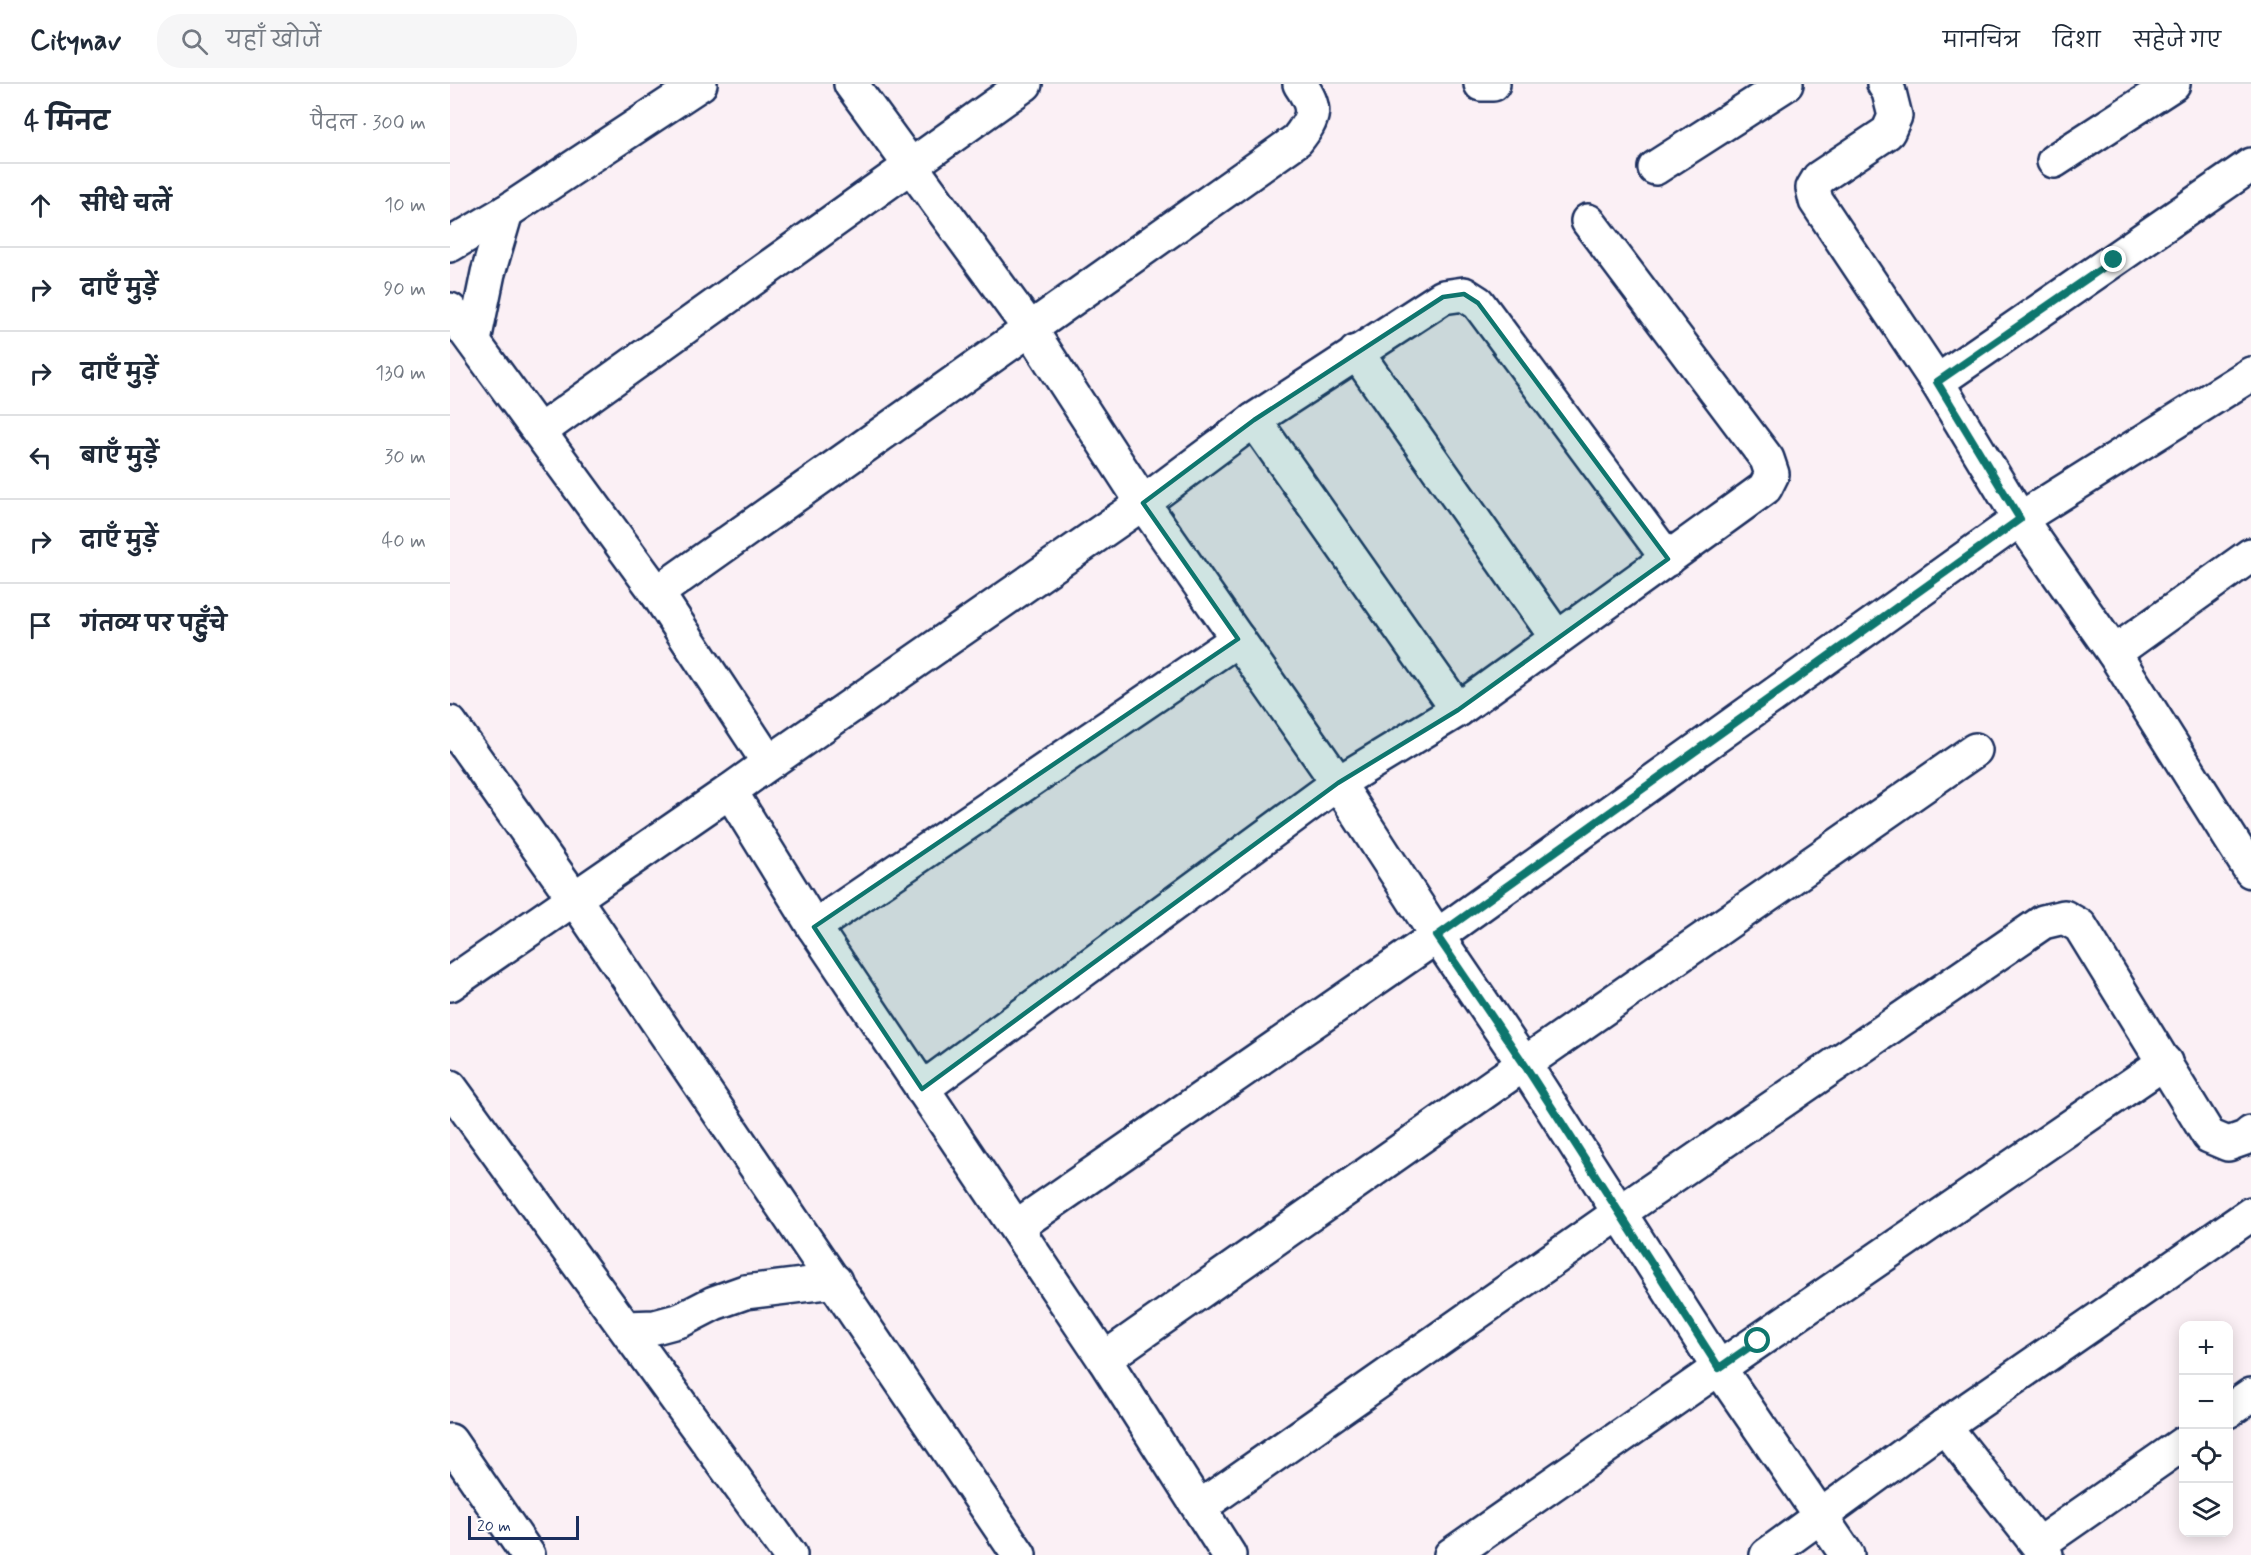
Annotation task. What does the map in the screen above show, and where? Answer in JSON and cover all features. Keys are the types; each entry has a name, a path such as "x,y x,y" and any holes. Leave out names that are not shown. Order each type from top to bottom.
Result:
{"street":[{"path":"450,245 506,212 700,84"},
{"path":"851,84 1030,329 1143,503 1338,783 1437,936 1524,1064 1719,1368 1847,1555"},
{"path":"540,431 1025,84"},
{"path":"657,593 1297,140 1311,122 1311,100 1300,84"},
{"path":"1481,84 1493,84"},
{"path":"1655,168 1786,84"},
{"path":"1884,84 1889,92 1895,116 1888,132 1819,178 1813,188 1816,201 1937,382 2020,519 2114,653 2251,871"},
{"path":"2054,161 2173,84"},
{"path":"1937,382 2251,165"},
{"path":"474,341 488,273 506,212"},
{"path":"922,1089 1338,783 1458,710 1765,488 1772,474 1767,459 1588,221"},
{"path":"450,984 1143,503 1254,420 1443,297 1464,294 1478,303 1668,559"},
{"path":"450,310 657,593 769,763"},
{"path":"1356,352 1557,638"},
{"path":"1016,1227 1437,936 2020,519 2251,374"},
{"path":"1254,420 1458,710"},
{"path":"2114,653 2251,555"},
{"path":"814,927 1238,639"},
{"path":"450,723 574,898 1019,1555"},
{"path":"1104,1359 1976,750"},
{"path":"730,791 814,927 1104,1359 1229,1555"},
{"path":"1200,1507 1619,1213 2043,922 2064,917 2080,926 2209,1136 2228,1144 2245,1138 2251,1133"},
{"path":"1451,1555 2165,1062"},
{"path":"450,1087 790,1555"},
{"path":"1767,1555 1944,1426 2251,1214"},
{"path":"626,1328 655,1328 681,1320 714,1303 745,1292 835,1281"},
{"path":"2233,1408 2251,1395"},
{"path":"1944,1426 2043,1550 2179,1447"},
{"path":"450,1441 528,1555"}],"highlighted area":[{"path":"1464,294 1478,303 1668,559 1458,710 1338,783 922,1089 814,927 1238,639 1143,503 1254,420 1443,297"}],"route":[{"path":"1758,1341 1719,1368 1524,1064 1437,936 2020,519 1937,382 2114,260"}]}
